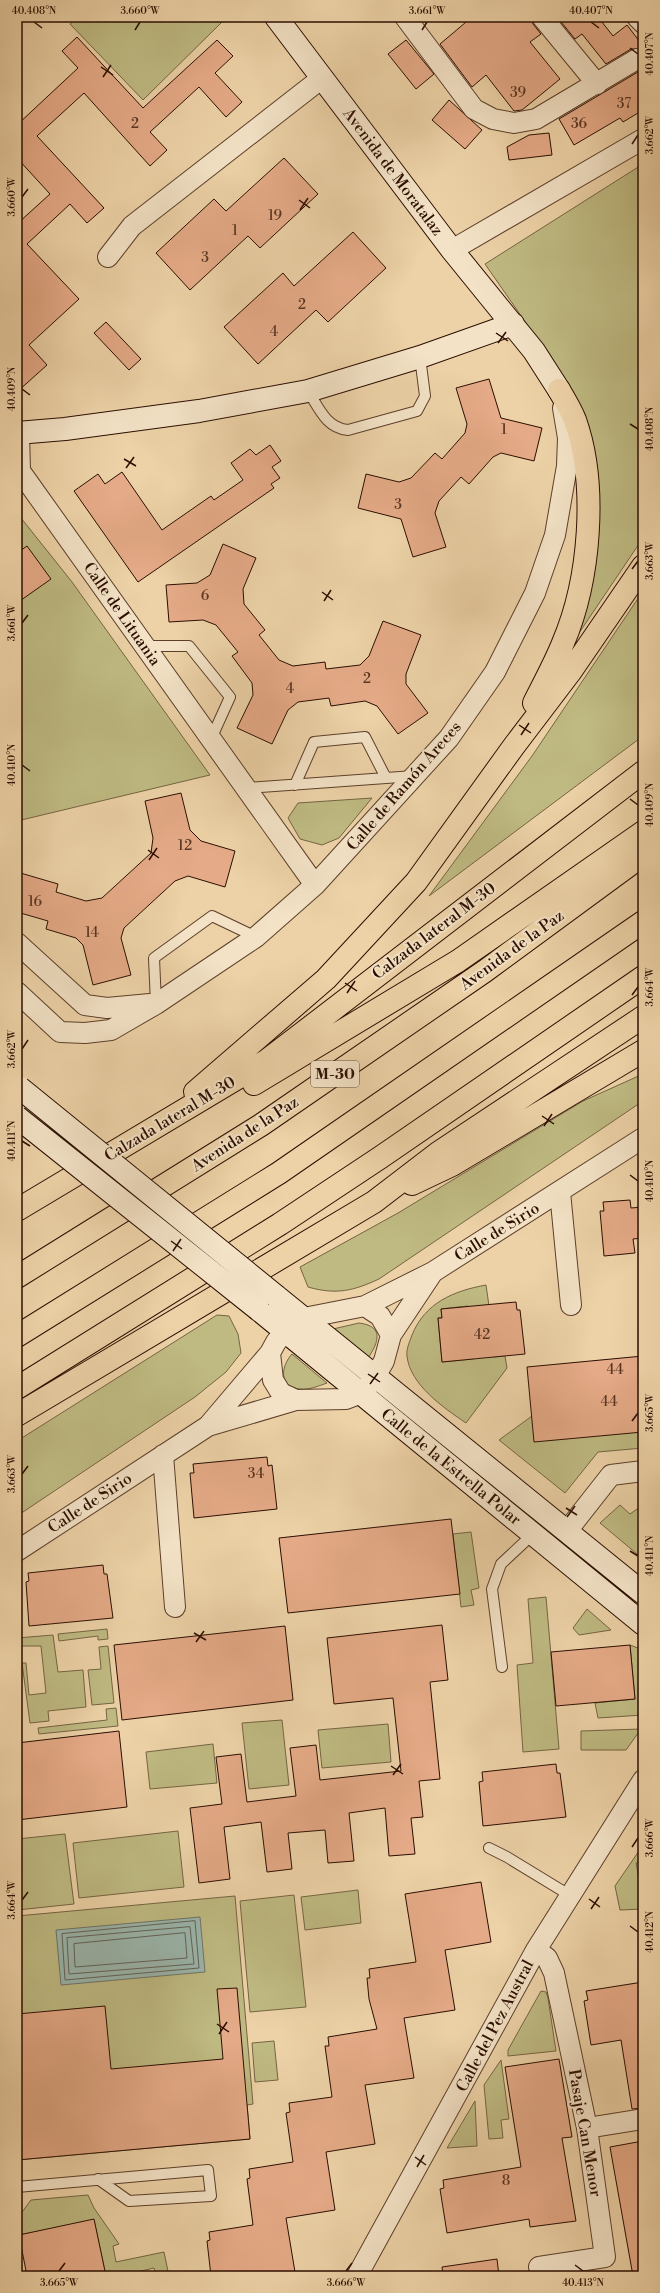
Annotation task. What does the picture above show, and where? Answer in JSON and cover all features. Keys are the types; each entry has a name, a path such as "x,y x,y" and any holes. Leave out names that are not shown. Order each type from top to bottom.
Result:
{"highway":[{"path":"514,746 564,642 578,597 587,548 589,519 581,441 574,418 560,390"},
{"path":"141,1137 326,979 416,882 514,746 571,671 643,566"},
{"name":"Calzada lateral M-30","path":"17,1210 266,1061 643,772"},
{"path":"141,1137 217,1107 458,961 643,832"},
{"name":"Avenida de la Paz","path":"17,1277 261,1125 485,971 643,855"},
{"path":"17,1336 279,1173 643,922"},
{"path":"17,1388 280,1224 643,978"},
{"path":"374,1202 438,1152 643,1017"},
{"path":"17,1415 374,1202 452,1165 640,1053"}],"main road":[{"name":"Avenida de Moratalaz","path":"276,17 452,250 513,324"},
{"path":"18,433 65,429 199,411 308,391 420,357 513,324"},
{"name":"Calle de Ramón Areces","path":"513,324 548,370 560,390"},
{"name":"Calle de la Estrella Polar","path":"19,1087 643,1594"},
{"name":"Calle de la Estrella Polar","path":"17,1117 259,1310 359,1394 643,1624"}],"street":[{"path":"405,17 474,109 493,119 514,123 536,119 637,59"},
{"path":"542,17 597,84"},
{"path":"637,17 643,23"},
{"path":"108,257 132,226 322,78"},
{"path":"452,250 643,139"},
{"name":"Calle de Ramón Areces","path":"17,992 60,1032 85,1033 111,1030 156,1004 256,937 315,885 415,776 449,738 495,672 535,593 555,535 567,466 568,438 560,390"},
{"name":"Calle de Lituania","path":"18,433 20,471 315,885"},
{"name":"Calle de Ramón Areces","path":"17,943 85,1005 107,1008 156,1004"},
{"name":"Calle de Sirio","path":"208,1426 270,1353 276,1342 285,1332 304,1318 365,1306 433,1272 643,1138"},
{"name":"Calle de Sirio","path":"560,1192 571,1305"},
{"name":"Calle de Sirio","path":"17,1551 208,1426 296,1400 346,1398 359,1394 376,1376 384,1361 391,1335 433,1272"},
{"path":"365,1306 380,1316 391,1335"},
{"path":"270,1353 273,1380 281,1393 296,1400"},
{"path":"163,1455 175,1607"},
{"path":"567,1531 612,1475 643,1471"},
{"name":"Calle del Pez Austral","path":"356,2276 536,1950 643,1780"},
{"name":"Pasaje Can Menor","path":"536,1950 546,1958 554,1973 587,2128 605,2258 538,2267"},
{"path":"587,2128 643,2119"}],"lane":[{"path":"308,391 329,423 341,430 348,430 417,411 425,396 420,357"},
{"path":"145,646 189,646 230,697 211,739"},
{"path":"295,784 314,742 365,737 386,778"},
{"path":"246,788 415,776"},
{"path":"156,1004 154,958 212,916 256,937"},
{"path":"502,1667 492,1589 501,1564 533,1534"},
{"path":"489,1848 507,1857 571,1896"},
{"path":"17,2187 98,2179 208,2170 211,2196 130,2201 98,2179"}],"shaded area":[{"path":"78,17 233,17 235,20 222,22 143,100 70,24"},
{"path":"643,164 643,538 575,639 599,518 556,366 485,264"},
{"path":"17,513 72,582 210,775 17,821"},
{"path":"643,591 643,736 429,896 532,756"},
{"path":"372,798 339,838 322,845 300,839 288,818 298,803"},
{"path":"643,1074 643,1101 379,1279 352,1289 336,1291 327,1291 308,1287 300,1267 398,1213 583,1101"},
{"path":"486,1285 490,1313 469,1315 468,1306 441,1309 442,1318 438,1318 442,1362 473,1359 472,1345 494,1357 505,1356 507,1368 466,1423 438,1403 421,1386 409,1367 407,1351 412,1335 418,1324 432,1307 452,1295"},
{"path":"217,1315 229,1316 238,1334 241,1353 226,1372 195,1397 17,1516 17,1441"},
{"path":"359,1323 372,1327 376,1331 377,1341 368,1358 333,1329"},
{"path":"292,1354 327,1383 314,1388 303,1389 293,1387 288,1384 285,1380 284,1370 288,1359"},
{"path":"532,1416 643,1432 643,1448 598,1452 565,1493 499,1440"},
{"path":"620,1505 630,1514 643,1505 643,1559 600,1523"},
{"path":"471,1532 479,1588 471,1590 474,1605 461,1607 453,1534"},
{"path":"546,1597 559,1749 523,1752 517,1665 533,1663 528,1599"},
{"path":"587,1609 611,1630 579,1635 573,1628"},
{"path":"107,1629 108,1639 98,1640 98,1636 59,1641 58,1634"},
{"path":"53,1635 58,1672 83,1670 86,1707 48,1711 49,1721 30,1723 22,1663 26,1663 29,1695 46,1693 41,1646 17,1646 17,1638"},
{"path":"630,1645 643,1650 643,1715 598,1718 595,1703 635,1699"},
{"path":"108,1646 114,1703 92,1705 88,1670 101,1669 99,1647"},
{"path":"116,1708 118,1726 39,1734 38,1728 107,1720 106,1709"},
{"path":"282,1720 289,1785 249,1789 242,1723"},
{"path":"388,1724 391,1762 322,1768 318,1730"},
{"path":"641,1729 626,1750 581,1750 581,1731"},
{"path":"213,1744 217,1783 150,1789 146,1752"},
{"path":"178,1831 184,1887 79,1898 73,1843"},
{"path":"65,1834 74,1904 17,1910 17,1839"},
{"path":"643,1845 643,1862 636,1863 641,1890 643,1890 643,1909 620,1910 615,1886"},
{"path":"358,1890 361,1923 305,1930 301,1897"},
{"path":"294,1895 306,2007 250,2012 240,1901"},
{"path":"235,1896 253,2104 247,2105 250,2139 17,2160 17,1916"},
{"path":"541,1991 546,1992 548,1998 556,2051 508,2056 508,2050"},
{"path":"274,2041 278,2080 255,2082 252,2043"},
{"path":"501,2060 509,2119 501,2120 503,2138 489,2139 484,2085"},
{"path":"475,2101 477,2146 447,2148"},
{"path":"88,2195 94,2208 119,2244 113,2246 116,2262 164,2252 169,2276 156,2276 154,2268 120,2276 106,2276 94,2220 19,2235 17,2219 31,2200"}],"water":[{"path":"200,1917 205,1972 61,1985 56,1930"}],"building":[{"path":"472,17 531,17 533,24 541,34 530,42 560,79 522,110 514,111 486,75 472,87 440,44"},
{"path":"557,17 598,17 613,36 627,25 643,46 643,49 631,49 606,64 582,34 575,39"},
{"path":"77,37 143,108 217,40 233,56 215,73 242,102 226,117 199,87 150,132 167,150 150,166 84,93 37,136 104,208 87,223 70,204 27,244 79,299 29,345 47,365 17,392 17,224 50,194 17,158 17,125 78,68 62,51"},
{"path":"406,40 434,74 416,89 388,54"},
{"path":"643,69 643,110 623,122 620,118 574,145 559,119"},
{"path":"449,100 482,130 465,149 432,120"},
{"path":"549,133 552,155 509,160 507,147 529,135"},
{"path":"284,158 318,194 260,248 248,236 190,290 156,253 214,199 226,211"},
{"path":"353,232 386,268 328,322 316,310 258,364 224,327 283,273 294,286"},
{"path":"106,322 141,359 129,370 94,333"},
{"path":"489,379 501,418 542,428 534,461 501,453 493,457 469,484 461,477 439,501 435,513 446,547 413,557 401,519 358,508 366,474 399,482 411,478 435,453 442,459 465,433 467,424 456,388"},
{"path":"270,445 281,461 272,467 280,478 271,484 274,488 138,582 74,491 98,474 105,484 122,472 162,530 211,496 214,500 243,480 231,463 250,449 256,455"},
{"path":"223,544 256,558 243,589 244,604 265,630 259,635 279,660 293,666 325,662 326,669 360,665 369,656 383,621 421,635 406,674 406,684 428,713 398,734 377,706 365,701 331,706 329,698 298,702 288,710 272,744 237,728 253,695 252,683 232,656 238,652 216,625 203,620 169,622 166,585 197,583 210,575"},
{"path":"27,546 51,579 17,603 17,553"},
{"path":"181,793 190,830 201,841 235,851 225,887 188,876 175,881 124,928 121,938 131,975 93,985 83,945 76,938 46,929 48,921 17,912 17,872 58,884 56,892 86,901 102,898 151,853 153,838 145,801"},
{"path":"630,1200 631,1208 643,1207 643,1238 633,1239 635,1253 604,1256 600,1211 604,1211 603,1202"},
{"path":"516,1302 517,1310 520,1310 525,1354 442,1362 438,1318 442,1318 441,1309"},
{"path":"643,1356 643,1432 534,1442 527,1367"},
{"path":"267,1457 268,1466 272,1465 277,1509 194,1518 190,1473 194,1473 193,1464"},
{"path":"451,1519 460,1594 288,1613 279,1538"},
{"path":"103,1565 104,1574 107,1574 113,1618 29,1626 26,1582 29,1581 28,1573"},
{"path":"442,1625 448,1680 430,1682 440,1779 419,1781 423,1817 411,1818 415,1854 389,1856 385,1808 349,1813 354,1861 328,1863 325,1830 288,1833 292,1869 267,1872 261,1822 224,1827 230,1879 199,1883 190,1808 222,1804 216,1757 241,1754 247,1802 296,1796 290,1748 316,1745 320,1780 401,1771 393,1698 334,1704 327,1638"},
{"path":"285,1626 293,1700 122,1720 114,1645"},
{"path":"630,1645 635,1699 556,1706 551,1652"},
{"path":"119,1731 127,1807 17,1820 17,1743"},
{"path":"556,1764 557,1773 560,1773 566,1817 483,1826 479,1782 483,1781 482,1772"},
{"path":"481,1882 491,1942 445,1950 455,2010 404,2018 414,2078 365,2085 375,2144 326,2152 335,2210 286,2218 295,2272 272,2276 211,2276 207,2241 210,2240 209,2232 253,2225 247,2179 250,2178 249,2169 293,2162 286,2113 290,2112 289,2103 332,2097 325,2046 329,2046 328,2037 377,2029 369,1999 367,1978 370,1978 369,1969 416,1962 405,1894"},
{"path":"643,1982 643,2108 632,2109 621,2040 591,2045 584,2001 588,2000 586,1991"},
{"path":"237,1988 250,2139 17,2160 17,2014 105,2006 111,2069 223,2059 217,1989"},
{"path":"559,2059 572,2137 562,2138 576,2221 530,2227 529,2219 447,2233 440,2189 444,2188 443,2180 521,2167 505,2067"},
{"path":"643,2141 643,2276 633,2276 610,2147"},
{"path":"94,2219 106,2276 27,2276 19,2235"},
{"path":"497,2259 499,2276 443,2276 442,2267"}]}
